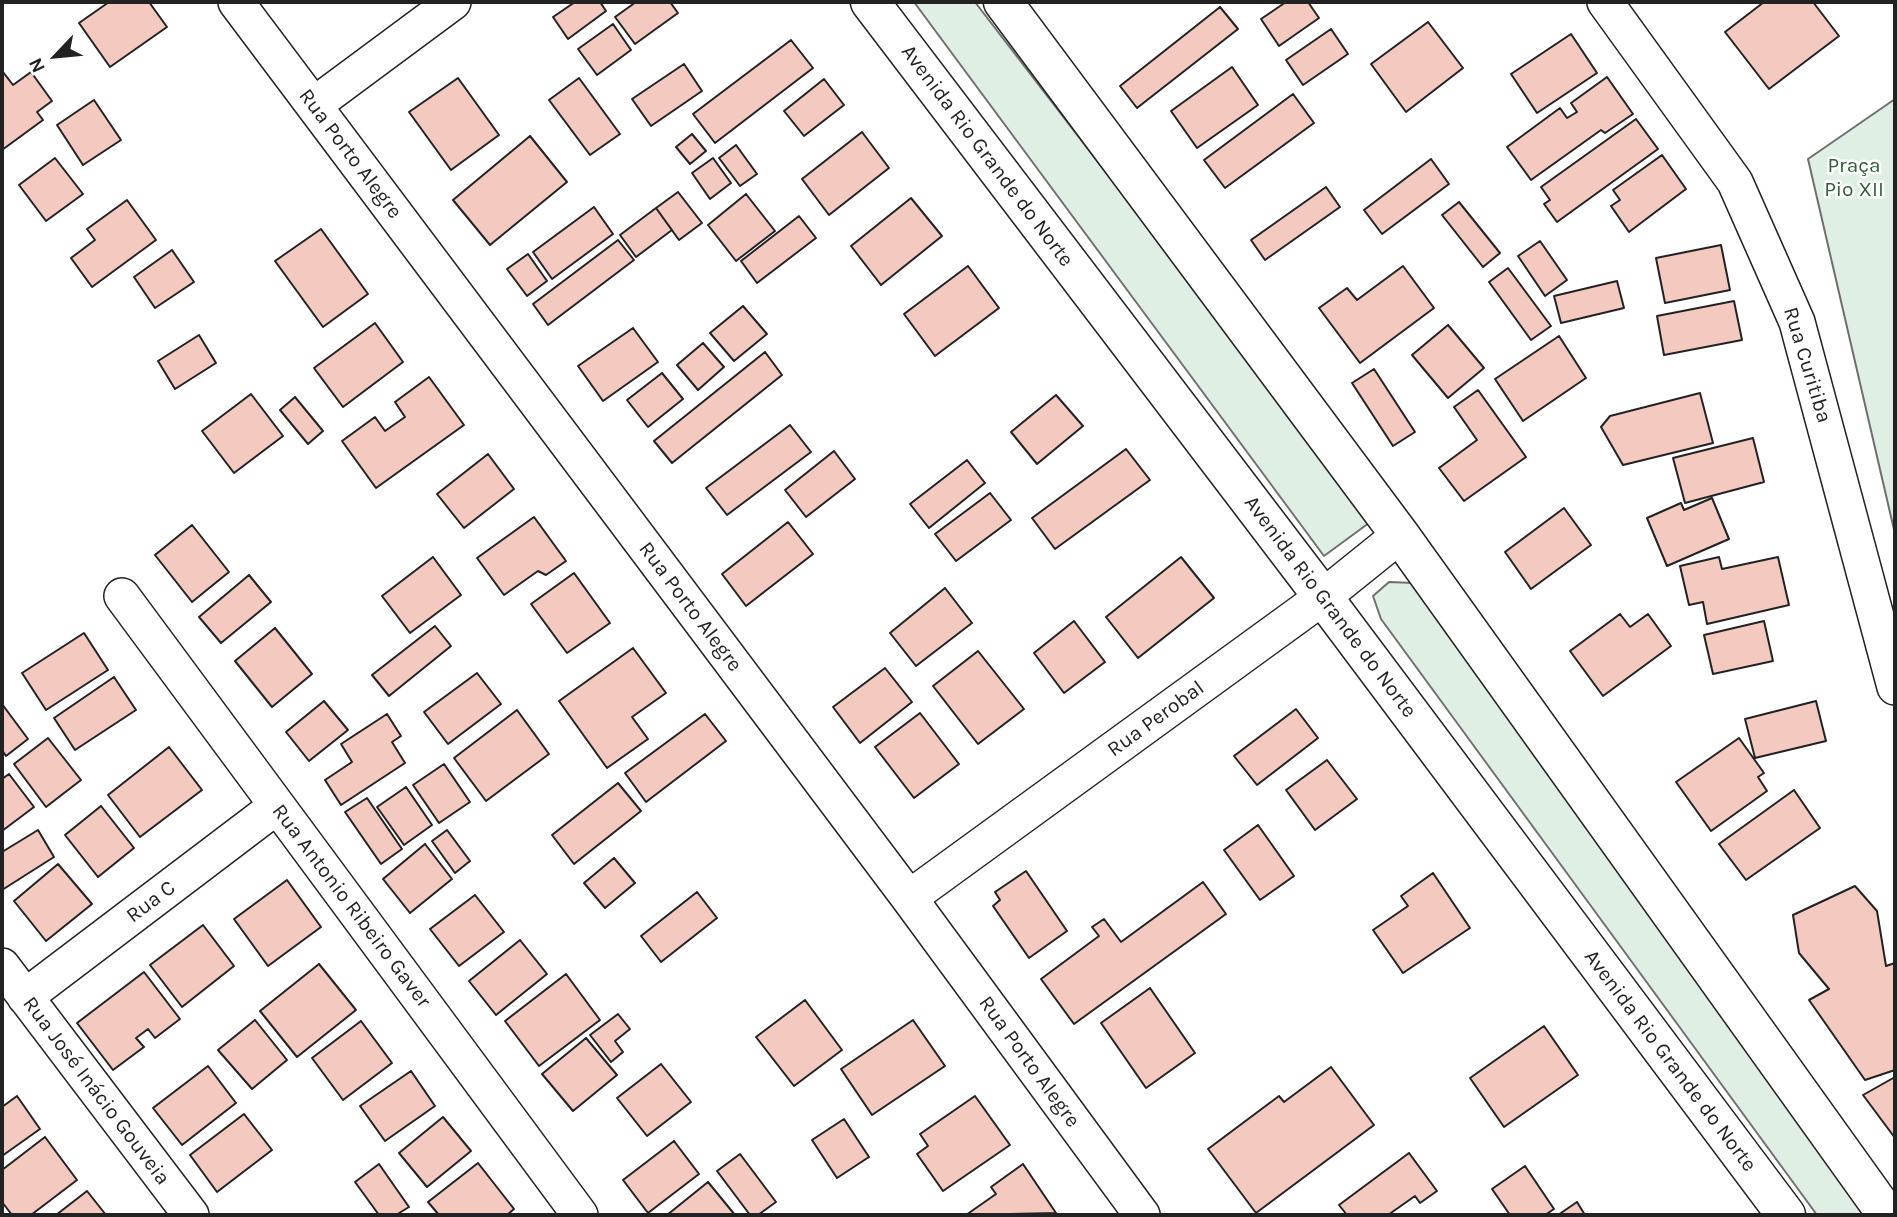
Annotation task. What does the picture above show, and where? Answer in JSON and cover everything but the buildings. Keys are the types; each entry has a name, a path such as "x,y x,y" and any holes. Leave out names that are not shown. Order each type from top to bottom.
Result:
{"main road":[{"name":"Avenida Rio Grande do Norte","path":"870,2 1323,597 1786,1215"},
{"path":"1003,2 1400,535 1887,1215"}],"street":[{"name":"Rua Porto Alegre","path":"236,2 909,898 1142,1215"},
{"path":"314,105 453,2"},
{"name":"Rua Curitiba","path":"1605,2 1735,182 1797,321 1895,687"},
{"name":"Rua Perobal","path":"909,898 1323,597 1400,535"},
{"name":"Rua Antonio Ribeiro Gaver","path":"122,596 580,1215"},
{"name":"Rua C","path":"25,997 276,806"},
{"name":"Rua José Inácio Gouveia","path":"2,966 191,1215"}],"green space":[{"path":"914,2 975,2 1373,520 1324,556"},
{"name":"Praça Pio XII","path":"1895,99 1895,534 1808,159"},
{"path":"1389,582 1414,583 1877,1215 1817,1215 1381,619 1373,596"}]}
